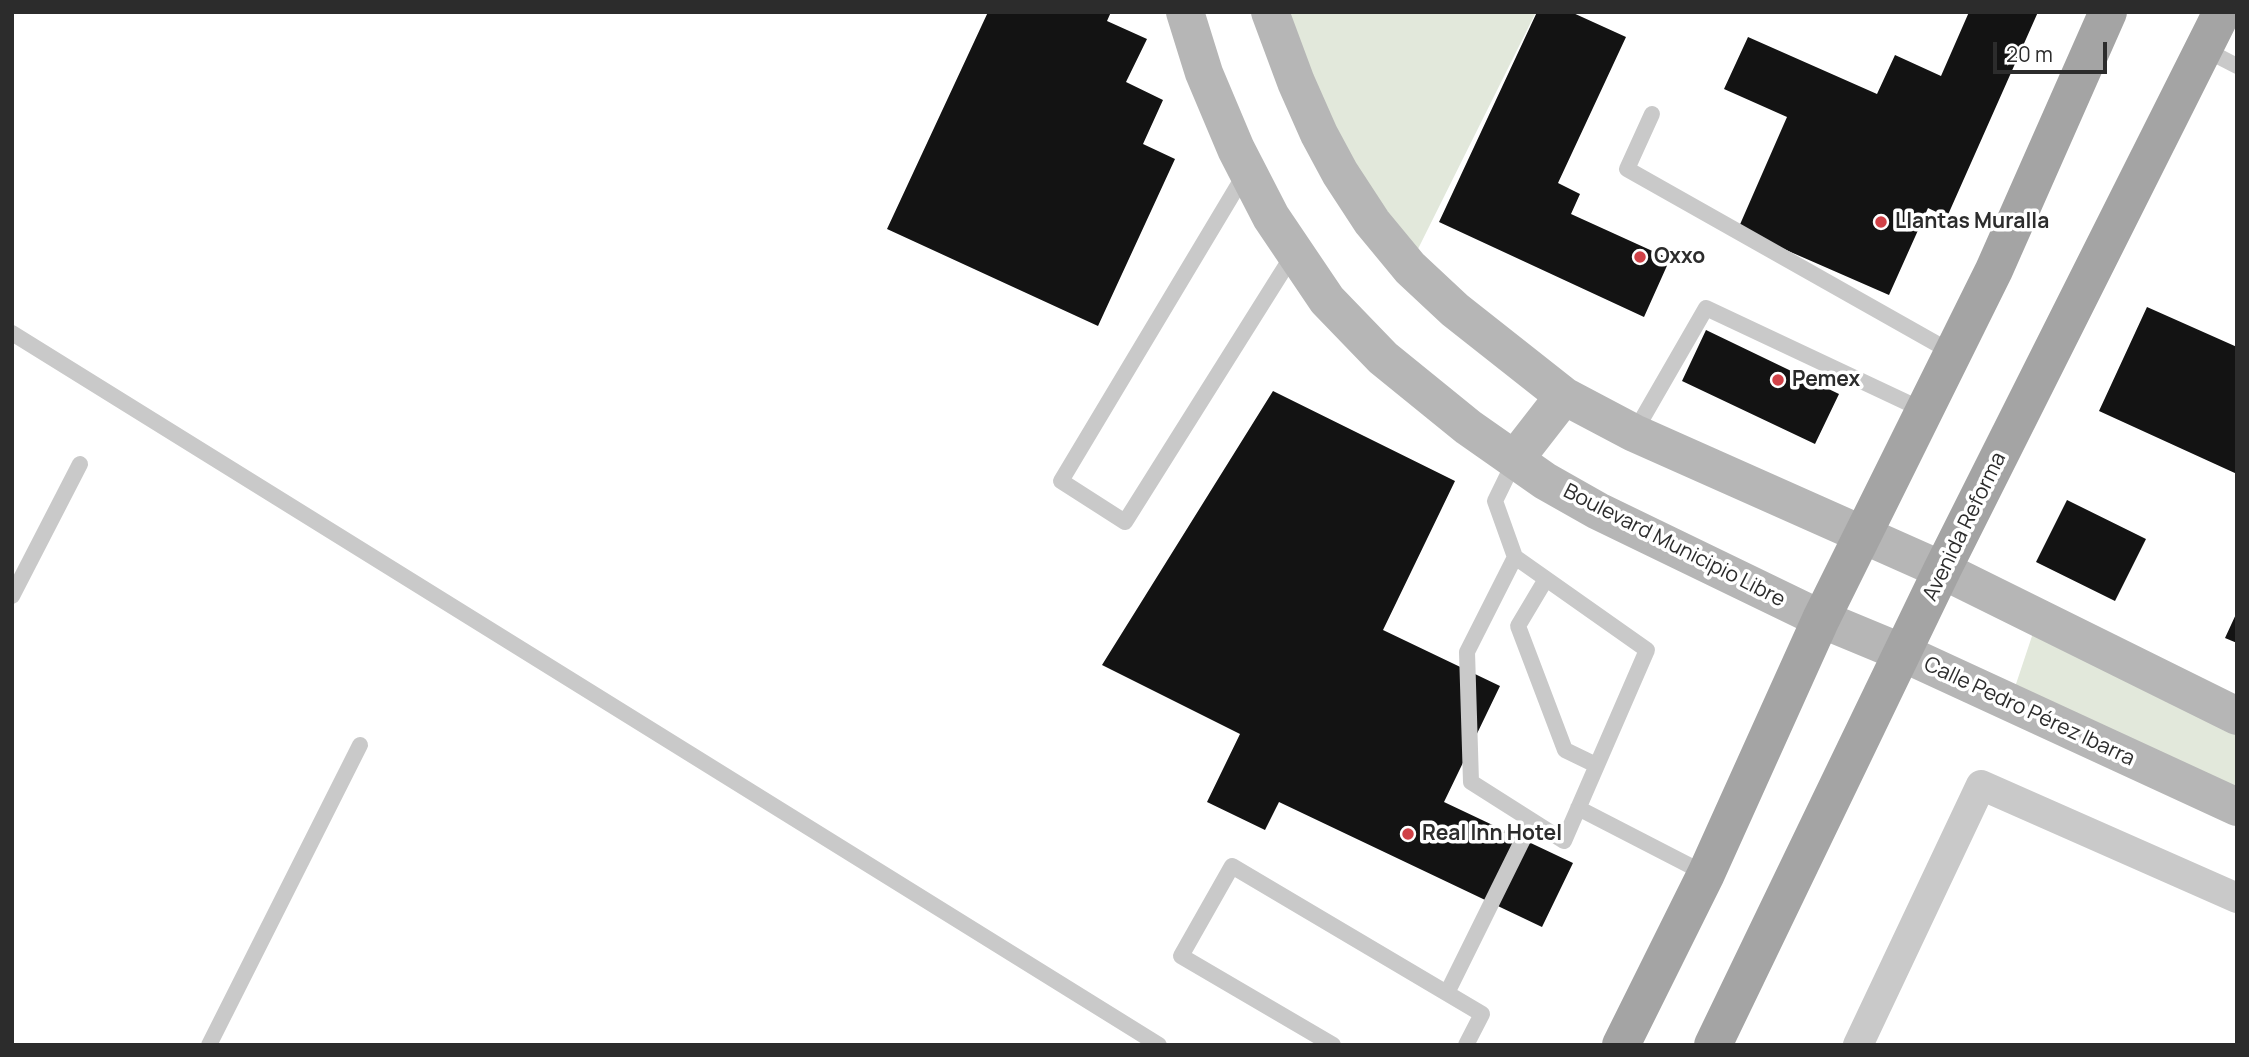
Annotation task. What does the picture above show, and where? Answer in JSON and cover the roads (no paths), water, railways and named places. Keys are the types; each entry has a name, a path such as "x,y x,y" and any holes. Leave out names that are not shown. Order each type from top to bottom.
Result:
{"main road":[{"name":"Boulevard Municipio Libre","path":"1185,12 1204,73 1271,217 1327,300 1382,358 1468,427 1598,511 1821,619"},
{"path":"1270,12 1319,134 1340,173 1373,222 1409,268 1455,310 1564,396 1634,433 1861,537 1942,570 2237,716"},
{"path":"1621,1045 1706,874 1821,619 1994,270 2108,12"},
{"name":"Avenida Reforma","path":"1713,1045 1942,570 2220,57 2222,12"},
{"path":"1515,459 1564,396"},
{"name":"Calle Pedro Pérez Ibarra","path":"1821,619 1903,653 2237,807"}],"street":[{"path":"1858,1045 1981,785 2237,898"}],"lane":[{"path":"1652,114 1627,169 1953,353"},
{"path":"1247,169 1061,481 1125,522 1294,252"},
{"path":"1634,433 1706,308 1925,411"},
{"path":"12,333 1158,1045"},
{"path":"1515,459 1495,501 1515,557 1647,650 1564,841 1471,782 1467,652 1515,557"},
{"path":"12,596 80,464"},
{"path":"1546,579 1518,626 1565,750 1596,765"},
{"path":"209,1045 360,745"},
{"path":"1578,808 1706,874"},
{"path":"1447,993 1532,821"},
{"path":"1333,1045 1181,956 1232,866 1482,1014 1466,1045"}],"place":[{"name":"Llantas Muralla","path":"1881,222"},
{"name":"Oxxo","path":"1640,257"},
{"name":"Pemex","path":"1778,380"},
{"name":"Real Inn Hotel","path":"1408,834"}]}
